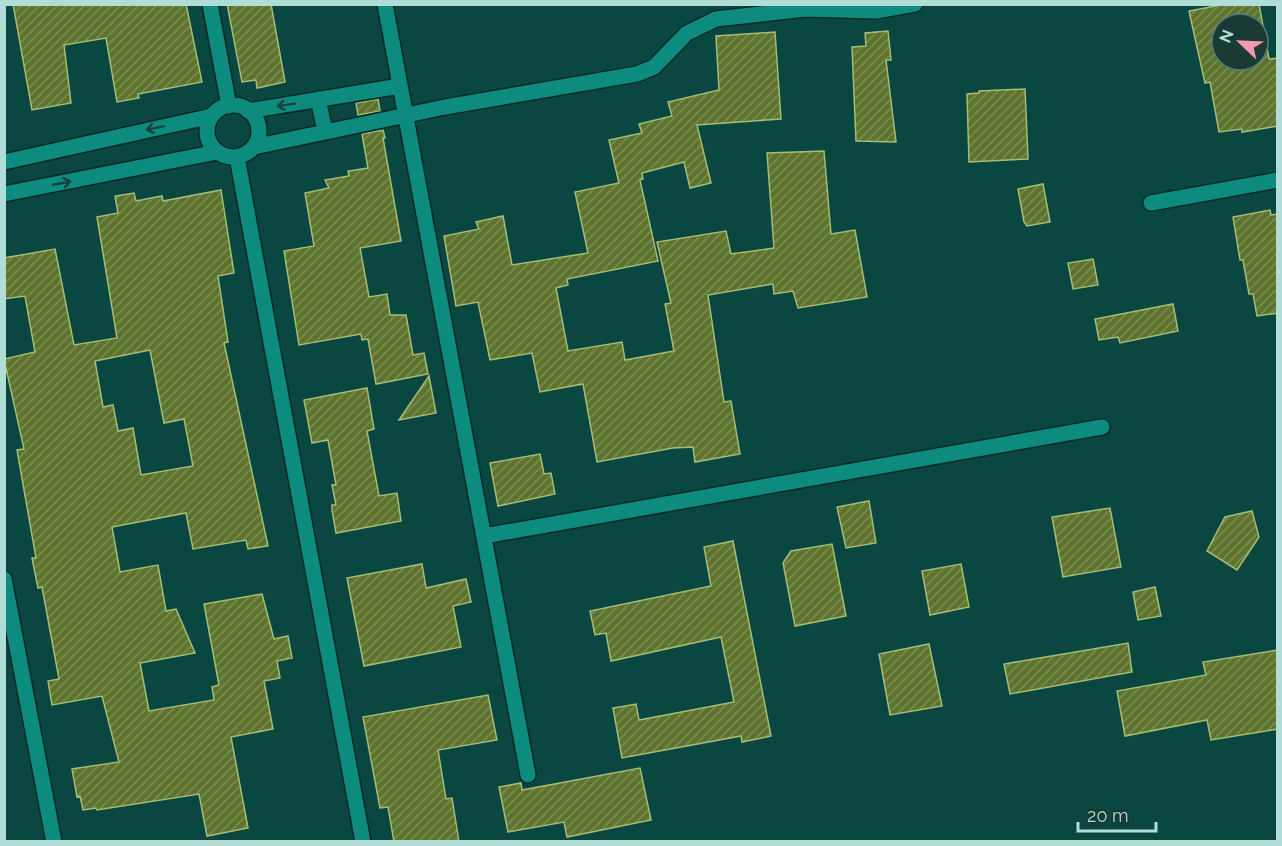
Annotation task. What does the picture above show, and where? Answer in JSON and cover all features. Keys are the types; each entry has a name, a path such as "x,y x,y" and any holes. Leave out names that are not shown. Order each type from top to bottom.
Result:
{"street":[{"path":"210,4 229,106"},
{"path":"385,4 528,776"},
{"path":"4,194 217,152 237,157 254,147 325,131 637,74 654,66 687,33 716,19 805,9 876,11 915,4"},
{"path":"4,162 212,116 229,106 248,111 400,86"},
{"path":"318,99 325,131"},
{"path":"248,111 258,127 254,147"},
{"path":"212,116 207,135 217,152"},
{"path":"237,157 363,842"},
{"path":"1151,203 1278,180"},
{"path":"484,536 1102,427"},
{"path":"4,579 54,842"}],"building":[{"path":"13,4 186,4 202,82 138,94 139,98 117,102 106,38 64,45 71,103 32,110"},
{"path":"227,4 271,4 285,82 257,88 256,80 242,82"},
{"path":"1226,4 1259,4 1260,12 1210,12 1210,72 1270,72 1270,59 1278,58 1278,126 1242,132 1242,129 1219,132 1210,82 1205,83 1189,11"},
{"path":"888,31 891,60 886,60 896,142 856,141 852,47 866,46 865,33"},
{"path":"775,32 781,119 697,125 711,183 690,188 684,162 642,173 643,179 640,180 658,261 567,279 568,285 556,288 568,351 622,342 625,360 674,351 665,304 671,303 657,242 726,231 731,254 774,248 767,153 824,151 831,234 855,230 867,297 798,308 793,291 774,294 773,284 708,295 724,402 731,401 740,454 695,462 693,447 673,448 597,462 583,384 540,392 532,353 490,360 478,302 456,306 444,236 479,229 476,222 503,216 512,265 588,253 575,192 619,183 609,140 642,133 639,124 672,116 668,102 719,90 716,36"},
{"path":"1025,89 1028,159 969,162 967,94 979,93 979,91"},
{"path":"378,99 380,111 358,115 356,103"},
{"path":"383,130 401,241 360,248 369,297 387,294 390,315 406,315 413,355 424,353 428,374 376,384 368,339 362,340 361,334 299,345 284,251 314,246 305,193 329,188 325,180 349,176 348,171 368,168 362,134"},
{"path":"1043,184 1050,222 1027,226 1024,222 1018,189"},
{"path":"221,190 234,273 218,276 228,342 224,343 268,546 248,549 246,540 193,549 186,513 112,527 120,572 158,565 166,611 176,609 195,653 140,663 149,711 214,700 212,687 219,685 204,604 262,594 274,639 288,636 292,658 277,661 280,678 264,681 273,729 231,737 248,828 207,836 199,794 97,810 96,808 83,810 80,796 77,797 72,769 119,762 102,696 52,705 48,681 59,679 42,587 38,588 32,558 36,558 17,450 24,449 4,359 35,352 25,296 4,299 4,258 55,249 74,345 117,338 97,217 118,213 115,196 134,193 136,201 162,196 163,201","holes":["150,350 164,423 184,419 193,466 141,475 133,428 118,431 113,405 103,407 95,361"]},
{"path":"1270,210 1271,215 1278,214 1278,313 1257,316 1253,294 1249,294 1243,260 1240,260 1233,217"},
{"path":"1093,259 1098,285 1073,289 1068,263"},
{"path":"1173,304 1178,331 1120,343 1118,337 1099,340 1095,319"},
{"path":"429,376 436,413 399,420"},
{"path":"367,388 374,429 367,431 379,496 397,493 401,521 336,533 332,505 336,505 332,485 336,485 328,440 312,443 304,400"},
{"path":"540,454 544,474 551,473 555,494 498,506 490,463"},
{"path":"869,501 876,543 846,548 837,507"},
{"path":"1110,508 1121,567 1063,577 1052,517"},
{"path":"1252,511 1259,537 1237,570 1207,551 1225,517"},
{"path":"733,541 771,736 742,742 741,736 622,758 613,708 636,704 639,720 734,702 721,637 611,661 606,633 595,635 590,611 711,586 704,547"},
{"path":"832,544 846,616 795,626 783,563 791,551"},
{"path":"422,564 426,588 466,579 471,602 453,606 461,647 364,666 347,578"},
{"path":"961,564 969,607 930,615 922,571"},
{"path":"1155,587 1161,616 1138,620 1133,592"},
{"path":"1128,643 1132,672 1010,694 1004,664"},
{"path":"929,644 942,706 890,715 879,654"},
{"path":"1278,650 1278,729 1211,740 1207,720 1125,736 1117,691 1206,675 1203,662"},
{"path":"488,695 497,740 438,750 446,799 452,798 459,842 394,842 388,807 380,808 363,717"},
{"path":"640,768 651,820 567,837 564,822 508,832 499,787 521,783 522,790"}]}
